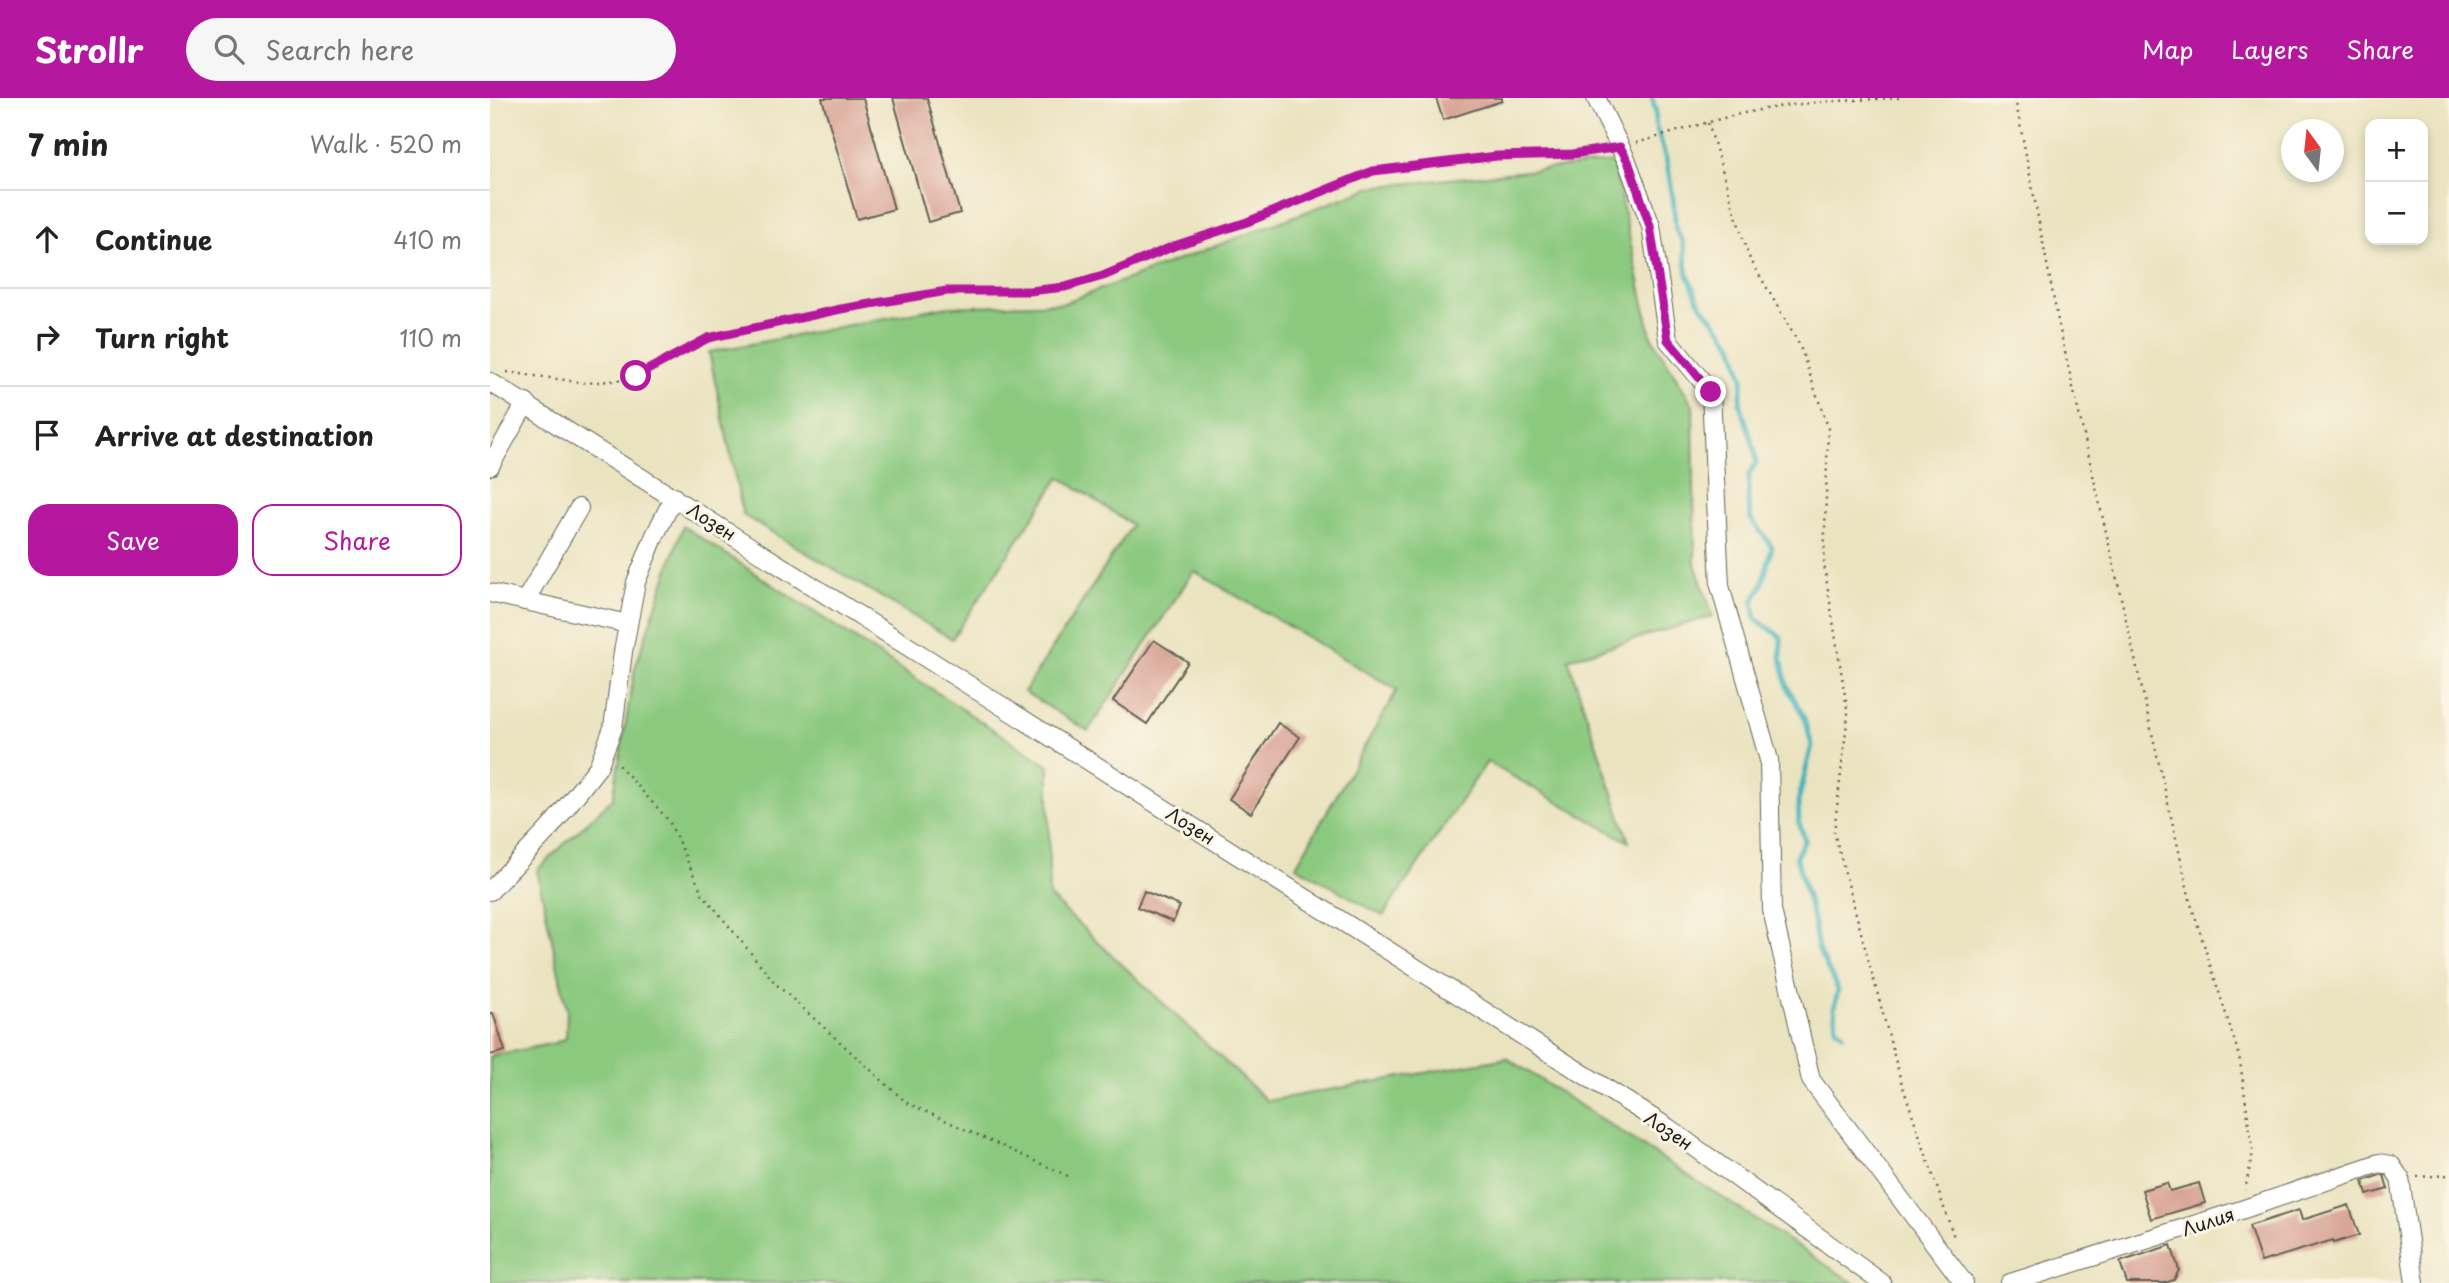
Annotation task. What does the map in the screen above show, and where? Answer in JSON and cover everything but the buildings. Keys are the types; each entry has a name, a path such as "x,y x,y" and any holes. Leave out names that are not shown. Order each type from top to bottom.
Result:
{"street":[{"path":"1596,98 1628,161 1650,226 1668,340 1711,392 1720,586 1769,760 1772,911 1811,1080 1964,1283"},
{"name":"Лозен","path":"497,377 526,403 1655,1120 1879,1282"},
{"path":"491,463 526,403"},
{"path":"490,891 549,829 598,767 613,728 636,582 674,497"},
{"path":"525,601 579,508"},
{"path":"490,593 628,624"},
{"name":"Лилия","path":"2010,1283 2379,1163 2391,1166 2400,1178"},
{"path":"2400,1178 2415,1283"}],"path":[{"path":"1645,140 1772,107 1899,98"},
{"path":"2015,98 2059,326 2191,904 2239,1055 2253,1152 2241,1210"},
{"path":"1708,123 1748,255 1799,344 1828,427 1824,565 1848,714 1834,832 1901,1081 1956,1245"},
{"path":"497,377 586,383 621,380 653,369 708,338 841,309 947,291 1029,291 1065,287 1103,276 1174,246 1247,222 1373,171 1497,156 1572,154 1620,147"},
{"path":"605,749 669,821 702,893 776,984 906,1103 1068,1176"},
{"path":"2400,1178 2449,1175"}],"green space":[{"path":"1613,162 1651,336 1693,405 1695,564 1713,616 1568,659 1629,842 1487,762 1383,916 1296,866 1397,690 1194,571 1088,731 1024,692 1132,525 1060,477 952,639 743,515 709,352 943,307 1064,303 1372,187"},
{"path":"683,526 1049,766 1049,896 1267,1101 1507,1058 1854,1283 490,1283 490,1056 555,1043 566,1038 567,1011 537,870 613,798 635,668"}],"waterway":[{"path":"1652,98 1656,112 1655,124 1667,162 1676,230 1683,241 1688,275 1699,302 1733,344 1743,378 1740,403 1755,451 1756,463 1749,474 1748,503 1751,519 1772,547 1762,586 1753,601 1756,619 1781,637 1781,657 1787,686 1803,715 1812,745 1798,802 1799,823 1805,840 1796,856 1818,949 1838,990 1834,1008 1836,1027 1843,1034"}],"route":[{"path":"636,376 708,338 841,309 947,291 1029,291 1065,287 1103,276 1174,246 1247,222 1373,171 1497,156 1572,154 1620,147 1628,161 1650,226 1668,340 1711,392"}]}
